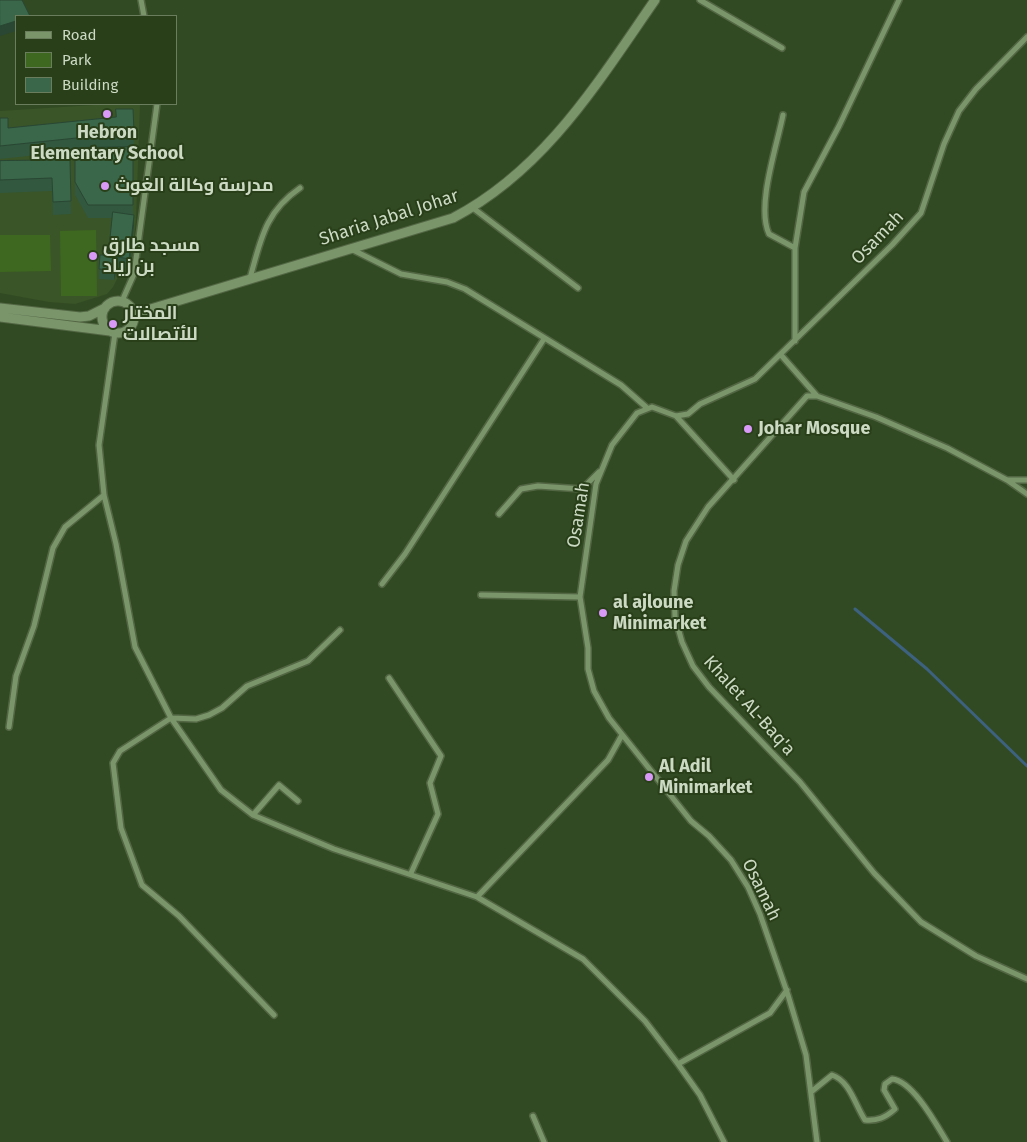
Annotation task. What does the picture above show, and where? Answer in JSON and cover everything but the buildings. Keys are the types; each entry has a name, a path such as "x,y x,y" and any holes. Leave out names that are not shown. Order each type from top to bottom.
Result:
{"street":[{"path":"141,0 144,15"},
{"name":"Sharia Jabal Johar","path":"134,314 453,218 473,208 533,161 558,134 586,99 655,0"},
{"path":"700,0 782,48"},
{"path":"795,342 795,248 804,192 839,126 899,0"},
{"name":"Osamah","path":"676,416 692,413 700,404 755,379 795,342 921,213 944,144 959,111 976,89 1027,37"},
{"path":"122,301 134,274 157,105"},
{"path":"783,115 765,202 764,220 769,234 795,248"},
{"path":"250,278 266,225 283,199 300,188"},
{"path":"473,208 578,288"},
{"path":"351,249 400,274 447,282 465,288 544,339 621,385 646,407 660,408 676,416 734,480"},
{"path":"0,308 80,317 96,313 112,302 122,301 130,306 134,314 131,327 124,332 0,317"},
{"path":"105,308 102,320 112,332 100,445 104,494 116,544 135,647 171,718 221,790 253,815 334,849 411,873 477,897 582,959 645,1021 700,1095 724,1142"},
{"path":"382,584 404,554 544,339"},
{"path":"781,355 817,396 876,417 947,448 1007,480 1027,494"},
{"name":"Khalet AL-Baq'a","path":"817,396 807,396 696,524 686,541 678,565 674,591 675,617 682,642 693,666 710,688 800,782 874,872 921,922 976,956 1027,979"},
{"name":"Osamah","path":"646,407 635,414 619,434 600,472 594,498 580,597 588,648 588,669 594,691 604,711 691,821 721,848 740,873 758,907 787,990 806,1055 817,1142"},
{"path":"499,514 521,489 538,486 582,489 600,472"},
{"path":"1007,480 1027,480"},
{"path":"9,727 16,676 34,626 53,548 65,527 104,494"},
{"path":"481,595 580,597"},
{"path":"274,1015 179,916 147,891 136,873 121,828 113,762 120,750 171,718 196,719 216,712 247,686 308,661 340,630"},
{"path":"389,678 440,756 430,783 438,814 411,873"},
{"path":"477,897 608,760 622,735"},
{"path":"253,815 279,785 298,801"},
{"path":"678,1064 770,1013 787,990"},
{"path":"811,1092 832,1076 839,1078 850,1092 864,1120 876,1120 887,1116 895,1109 884,1090 885,1084 892,1078 899,1079 911,1090 931,1116 947,1142"},
{"path":"533,1116 544,1142"}],"shaded area":[{"path":"94,105 140,105 136,220 130,273 120,273 107,294 75,304 49,302 0,293 0,111"}],"green space":[{"path":"96,230 97,296 61,296 60,231"},
{"path":"0,235 50,235 51,271 0,272"}],"waterway":[{"path":"855,609 927,669 1027,766"}],"place":[{"name":"Hebron Elementary School","path":"107,114"},
{"name":"مدرسة وكالة الغوث","path":"105,186"},
{"name":"مسجد طارق بن زياد","path":"93,256"},
{"name":"المختار للأتصالات","path":"113,324"},
{"name":"Johar Mosque","path":"748,429"},
{"name":"al ajloune Minimarket","path":"603,613"},
{"name":"Al Adil Minimarket","path":"649,777"}]}
